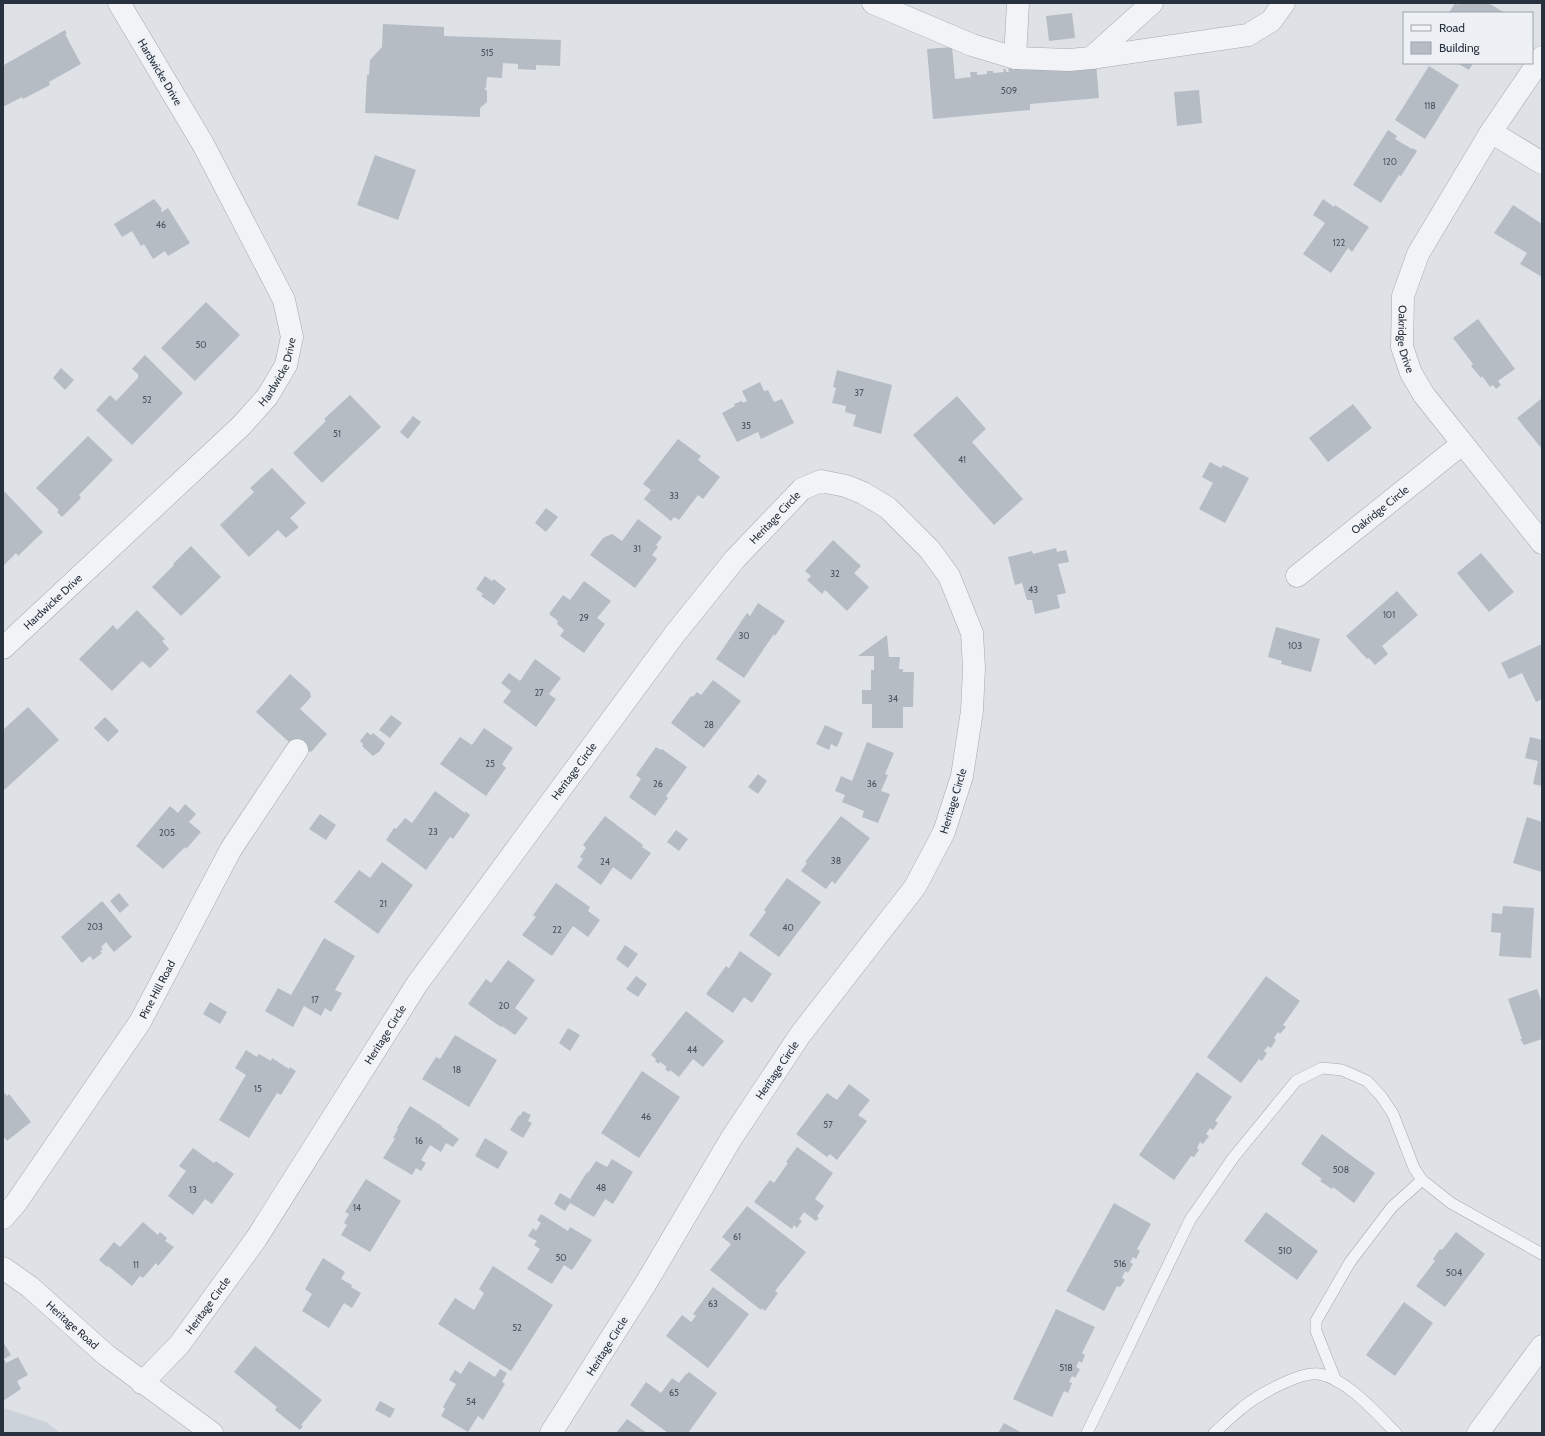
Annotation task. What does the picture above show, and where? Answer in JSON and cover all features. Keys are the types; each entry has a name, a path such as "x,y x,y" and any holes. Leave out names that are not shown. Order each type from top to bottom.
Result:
{"street":[{"name":"Hardwicke Drive","path":"3,648 240,426 267,397 286,365 292,336 284,300 203,144 119,3"},
{"path":"873,3 972,45 1015,58 1069,60 1248,35 1271,21 1284,3"},
{"path":"1015,58 1018,3"},
{"path":"1091,58 1152,3"},
{"name":"Oakridge Drive","path":"1542,57 1491,132 1418,254 1403,296 1402,347 1412,373 1424,396 1542,543"},
{"path":"1491,132 1542,163"},
{"name":"Oakridge Circle","path":"1297,576 1462,444"},
{"name":"Heritage Circle","path":"142,1383 179,1345 256,1238 417,984 674,635 735,559 802,489 821,482 846,486 863,493 888,508 930,550 949,576 972,634 974,668 972,711 962,776 958,790 944,832 915,887 800,1035 731,1139 646,1283 551,1433"},
{"name":"Pine Hill Road","path":"3,1218 16,1203 140,1022 232,849 297,750"},
{"name":"Heritage Road","path":"3,1268 30,1287 106,1355 142,1383"},
{"path":"1478,1433 1542,1346"},
{"path":"142,1383 212,1433"}],"lane":[{"path":"1087,1433 1190,1220 1233,1158 1296,1081 1322,1068 1342,1070 1366,1081 1381,1096 1393,1114 1414,1168 1422,1180 1451,1203 1542,1254"},
{"path":"1336,1381 1316,1331 1316,1321 1350,1262 1392,1207 1422,1180"},
{"path":"1214,1433 1248,1404 1265,1392 1300,1376 1318,1374 1336,1381 1362,1399 1396,1433"}],"shaded area":[{"path":"3,1408 46,1422 60,1433 3,1433"}],"building":[{"path":"1455,3 1458,5 1459,3 1488,3 1503,12 1450,12"},
{"path":"1072,13 1075,38 1049,41 1046,16"},
{"path":"383,24 444,27 444,36 561,40 560,66 536,65 536,70 518,69 518,64 503,63 502,78 487,77 486,88 484,88 487,91 487,102 480,108 480,117 365,113 367,75 369,75 370,60 382,47"},
{"path":"65,30 67,34 65,34 81,64 49,82 50,85 23,99 22,97 3,107 4,65"},
{"path":"952,47 955,79 971,77 970,72 977,72 977,75 987,74 987,71 993,71 993,73 1004,72 1003,69 1006,69 1006,72 1009,72 1008,69 1012,68 1014,71 1014,68 1020,67 1020,70 1025,70 1025,68 1096,63 1099,98 1030,104 1030,110 933,119 927,49"},
{"path":"1459,64 1472,64 1469,70"},
{"path":"1429,66 1459,85 1425,139 1395,120"},
{"path":"1199,90 1202,123 1177,126 1174,92"},
{"path":"1388,130 1397,136 1395,139 1417,151 1381,203 1353,185"},
{"path":"375,155 416,170 398,220 357,205"},
{"path":"154,199 162,209 162,212 168,208 190,243 168,256 165,251 153,259 144,244 141,246 132,231 122,237 114,224"},
{"path":"1323,199 1369,227 1352,252 1348,248 1331,273 1303,254 1325,223 1313,215"},
{"path":"1513,205 1542,224 1542,277 1520,264 1527,253 1494,233"},
{"path":"206,302 240,335 195,381 161,348"},
{"path":"1478,319 1515,369 1498,381 1501,385 1496,389 1493,385 1490,387 1482,376 1481,378 1471,366 1473,364 1453,338"},
{"path":"145,355 183,393 132,445 96,410 110,395 116,401 138,378 138,374 132,369"},
{"path":"61,368 74,380 65,390 53,378"},
{"path":"837,370 892,385 881,434 853,426 856,415 845,412 846,406 832,403 836,388 833,387"},
{"path":"760,382 764,391 768,390 774,402 782,399 794,423 761,439 758,432 737,442 722,413 735,406 734,404 747,401 742,391"},
{"path":"350,395 381,427 322,483 293,453 326,421 324,419"},
{"path":"957,396 986,429 972,442 1023,499 994,525 913,435"},
{"path":"1541,399 1542,400 1542,449 1517,418"},
{"path":"1353,404 1372,428 1328,462 1309,438"},
{"path":"413,416 421,422 408,439 400,432"},
{"path":"88,436 113,460 79,495 81,498 62,517 57,512 59,510 36,488"},
{"path":"678,439 701,456 698,460 720,477 703,499 698,495 679,520 674,517 671,521 644,499 651,490 643,484"},
{"path":"1210,462 1221,468 1223,465 1249,478 1225,523 1199,509 1213,483 1202,477"},
{"path":"272,468 306,503 290,518 299,527 286,538 278,530 249,557 220,525 254,492 250,488"},
{"path":"3,490 43,532 18,556 16,553 3,566"},
{"path":"546,508 558,517 546,532 535,523"},
{"path":"638,519 662,537 656,545 658,547 652,555 657,559 635,588 590,555 603,538 612,534 622,541"},
{"path":"833,540 861,566 854,573 869,587 847,611 825,590 822,594 807,580 811,576 805,571"},
{"path":"191,546 221,577 181,616 152,587"},
{"path":"1056,548 1057,552 1066,550 1069,562 1058,564 1066,593 1057,595 1060,608 1035,614 1032,600 1027,600 1022,583 1015,585 1008,557 1032,551 1033,554"},
{"path":"1481,553 1514,592 1489,612 1457,573"},
{"path":"485,576 492,581 494,579 506,589 494,605 481,596 483,594 476,589"},
{"path":"584,581 611,601 597,618 605,624 584,653 560,636 564,630 557,624 558,621 549,614 563,595 570,600"},
{"path":"1397,591 1418,615 1382,646 1388,654 1375,665 1369,658 1367,659 1346,636"},
{"path":"758,603 785,621 775,636 774,634 744,678 716,659 747,613 750,616"},
{"path":"137,610 165,639 162,641 169,649 150,668 142,661 112,691 79,659 113,625 117,630"},
{"path":"1276,627 1320,639 1311,672 1281,664 1282,661 1268,657"},
{"path":"887,635 889,657 900,657 899,669 903,669 903,672 914,672 913,707 903,707 903,728 872,728 872,704 862,704 862,690 871,690 871,670 874,670 874,656 858,656"},
{"path":"1542,644 1542,699 1536,702 1522,673 1509,679 1501,663"},
{"path":"535,659 561,678 549,694 556,699 536,727 503,702 511,691 501,683 509,673 520,681"},
{"path":"290,674 310,692 311,697 300,709 327,734 311,752 308,751 306,753 292,740 290,743 256,712"},
{"path":"713,680 741,701 704,748 671,723 691,696 693,697 697,692 701,695"},
{"path":"28,707 59,740 3,791 3,730"},
{"path":"391,715 402,723 390,738 379,730"},
{"path":"105,717 119,731 108,742 94,728"},
{"path":"825,725 843,733 837,747 831,744 829,750 816,744"},
{"path":"484,728 513,748 502,764 506,768 486,796 440,764 460,737 472,745"},
{"path":"367,732 371,735 373,733 385,743 380,751 373,756 362,746 363,744 360,741"},
{"path":"1530,737 1542,740 1542,786 1533,784 1538,761 1525,758"},
{"path":"867,742 894,753 885,774 888,775 881,791 890,794 878,823 862,817 864,811 842,802 845,795 835,791 841,776 852,781"},
{"path":"656,747 661,750 662,749 687,767 666,796 668,798 655,816 629,797 641,779 636,775"},
{"path":"758,774 767,781 758,794 748,787"},
{"path":"435,791 470,815 453,839 450,837 426,870 386,840 394,828 396,829 405,818 412,823"},
{"path":"185,804 196,814 189,822 201,832 186,849 185,847 163,869 136,846 170,806 178,813"},
{"path":"320,814 336,825 326,840 309,829"},
{"path":"605,816 643,845 642,847 651,853 631,880 613,867 601,885 577,867 583,859 580,857 586,848 583,845"},
{"path":"841,816 870,838 835,884 832,881 826,889 801,871 807,863 805,862"},
{"path":"1527,817 1542,822 1542,872 1513,863"},
{"path":"676,830 688,839 679,851 667,842"},
{"path":"382,862 413,885 378,934 334,902 359,870 370,878"},
{"path":"787,878 821,902 779,957 749,935 766,912 764,910"},
{"path":"556,883 590,907 588,911 600,920 588,937 573,926 552,956 522,935 536,917 533,915"},
{"path":"119,893 129,905 120,913 110,901"},
{"path":"102,901 132,937 114,952 106,942 101,947 103,949 100,951 102,953 93,960 90,956 82,963 61,937"},
{"path":"1503,906 1534,908 1531,958 1499,956 1501,933 1491,932 1492,913 1502,914"},
{"path":"324,938 355,956 335,990 342,993 331,1012 325,1008 321,1016 304,1006 293,1027 265,1011 278,988 291,995"},
{"path":"625,945 638,954 628,968 616,959"},
{"path":"740,951 772,974 752,1003 744,997 733,1013 706,994 726,966 729,968"},
{"path":"508,960 535,980 515,1008 528,1018 515,1035 468,1004 486,979 491,983"},
{"path":"636,976 647,984 638,997 626,989"},
{"path":"1266,976 1300,1001 1283,1025 1286,1027 1280,1034 1278,1032 1274,1038 1276,1040 1271,1048 1268,1046 1264,1051 1267,1053 1262,1061 1259,1059 1241,1083 1207,1057"},
{"path":"1537,989 1542,1003 1542,1039 1524,1045 1520,1039 1522,1039 1508,999"},
{"path":"210,1002 227,1012 220,1024 203,1014"},
{"path":"686,1011 724,1041 703,1067 693,1059 679,1077 670,1070 669,1072 665,1069 667,1067 660,1062 659,1064 655,1061 656,1059 651,1055"},
{"path":"568,1028 580,1035 570,1051 559,1043"},
{"path":"455,1035 497,1060 469,1107 422,1079 436,1057 440,1059"},
{"path":"246,1050 257,1057 259,1054 271,1061 272,1058 289,1069 290,1067 296,1071 281,1095 277,1093 249,1138 219,1120 246,1075 235,1068"},
{"path":"642,1071 680,1097 639,1158 601,1133"},
{"path":"1197,1072 1232,1097 1215,1121 1218,1123 1213,1130 1210,1128 1206,1134 1209,1136 1203,1144 1200,1142 1197,1148 1199,1150 1194,1157 1191,1156 1174,1180 1139,1155"},
{"path":"849,1084 870,1100 858,1115 867,1121 837,1160 830,1154 827,1157 796,1134 827,1093 837,1100"},
{"path":"3,1091 7,1096 9,1094 31,1122 7,1141 3,1136"},
{"path":"410,1106 442,1126 459,1139 453,1147 446,1143 441,1152 430,1145 421,1160 426,1163 421,1171 416,1168 412,1175 383,1158 395,1139 393,1138 398,1129 397,1128"},
{"path":"523,1111 531,1115 528,1121 532,1123 523,1138 510,1130"},
{"path":"1322,1134 1375,1173 1354,1203 1333,1187 1332,1189 1320,1181 1322,1179 1301,1164"},
{"path":"485,1138 508,1152 498,1169 475,1156"},
{"path":"797,1147 833,1173 815,1199 824,1206 817,1216 819,1218 816,1221 804,1212 799,1219 802,1221 797,1228 794,1225 792,1229 754,1202 770,1180 774,1183"},
{"path":"193,1148 214,1163 216,1161 234,1174 212,1204 205,1199 193,1215 168,1196 186,1171 179,1166"},
{"path":"612,1159 633,1172 613,1204 605,1199 594,1217 570,1203 565,1211 554,1204 560,1193 570,1199 587,1172 588,1173 596,1161 607,1167"},
{"path":"366,1179 401,1201 370,1252 341,1235 347,1225 344,1223 349,1214 345,1212"},
{"path":"1114,1203 1151,1224 1137,1249 1140,1251 1136,1259 1133,1257 1130,1262 1133,1264 1128,1273 1125,1271 1122,1278 1125,1280 1120,1287 1117,1286 1104,1311 1066,1291"},
{"path":"747,1206 806,1252 775,1291 778,1293 765,1311 762,1308 761,1310 710,1270 731,1244 722,1237"},
{"path":"1266,1212 1318,1251 1297,1280 1244,1241"},
{"path":"541,1214 568,1231 570,1227 592,1240 572,1270 564,1265 552,1284 527,1269 540,1249 534,1245 537,1241 528,1236 533,1228 536,1231 541,1223 537,1220"},
{"path":"143,1222 158,1235 160,1232 167,1238 165,1241 174,1247 158,1266 156,1263 143,1278 140,1276 132,1286 99,1260 114,1242 120,1247"},
{"path":"1456,1232 1485,1254 1445,1307 1416,1286 1435,1261 1433,1259 1440,1249 1442,1250"},
{"path":"323,1258 345,1272 341,1279 352,1285 351,1287 361,1293 352,1308 344,1303 329,1328 302,1311 312,1294 305,1289"},
{"path":"493,1266 553,1305 511,1371 438,1324 455,1298 474,1310 484,1293 479,1289"},
{"path":"713,1287 749,1314 708,1368 666,1336 682,1315 691,1322 696,1316 693,1314"},
{"path":"1404,1302 1433,1323 1395,1376 1366,1355"},
{"path":"1056,1309 1095,1327 1082,1353 1085,1355 1082,1363 1079,1361 1076,1367 1080,1369 1075,1378 1072,1376 1069,1382 1072,1383 1068,1393 1064,1391 1052,1417 1013,1399"},
{"path":"3,1342 11,1355 4,1359 6,1363 18,1357 28,1375 17,1381 21,1389 3,1401"},
{"path":"255,1346 322,1400 301,1425 303,1426 300,1430 275,1410 277,1407 234,1372"},
{"path":"469,1361 495,1377 500,1369 507,1373 502,1382 505,1384 483,1420 478,1416 468,1432 441,1416 445,1409 443,1407 456,1384 449,1380 455,1370 461,1374"},
{"path":"689,1372 717,1393 688,1433 668,1433 630,1405 646,1382 661,1393 672,1378 679,1383"},
{"path":"380,1401 395,1409 390,1418 375,1410"},
{"path":"627,1419 647,1433 616,1433"},
{"path":"1004,1423 1022,1433 998,1433"}]}
